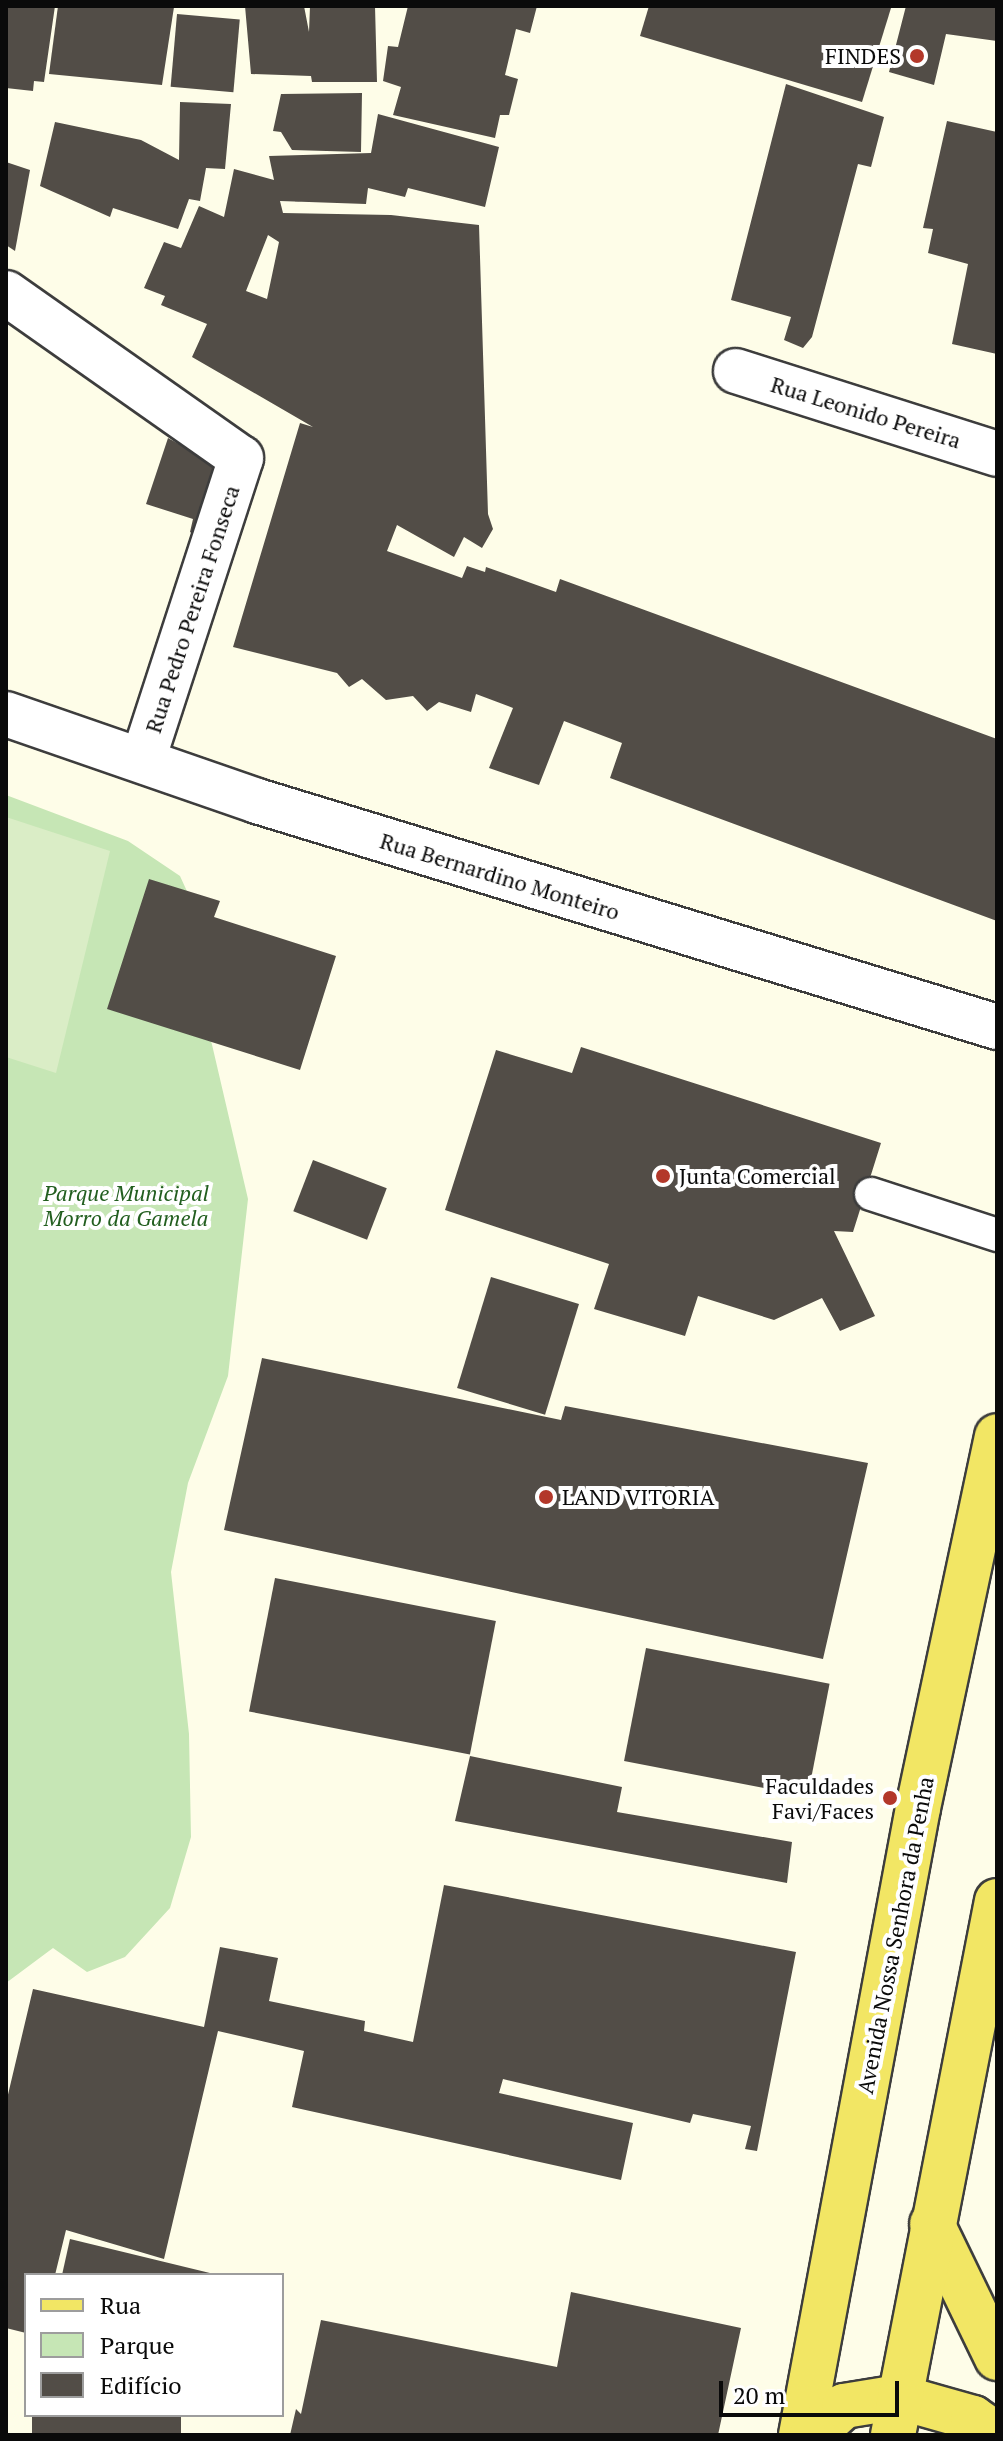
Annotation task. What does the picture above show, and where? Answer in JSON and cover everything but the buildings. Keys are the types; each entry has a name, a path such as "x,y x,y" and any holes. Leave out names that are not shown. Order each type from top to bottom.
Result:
{"main road":[{"name":"Avenida Nossa Senhora da Penha","path":"801,2435 918,1808 997,1436"},
{"path":"896,2416 997,1901"},
{"path":"932,2224 997,2358"},
{"path":"812,2435 844,2406 896,2416 973,2418 997,2435"}],"street":[{"name":"Rua Pedro Pereira Fonseca","path":"6,293 241,458 143,759"},
{"name":"Rua Leonido Pereira","path":"736,371 997,454"},
{"name":"Rua Bernardino Monteiro","path":"6,714 257,801 997,1027"}],"lane":[{"path":"871,1194 997,1235"}],"green space":[{"name":"Parque Municipal Morro da Gamela","path":"6,795 128,841 180,876 206,933 203,1006 248,1199 228,1376 188,1483 171,1572 189,1734 191,1837 170,1908 125,1957 87,1972 53,1948 6,1983"},
{"path":"6,817 110,851 56,1073 6,1057"}],"place":[{"name":"FINDES","path":"917,56"},
{"name":"Junta Comercial","path":"663,1176"},
{"name":"LAND VITORIA","path":"546,1497"},
{"name":"Faculdades Favi/Faces","path":"890,1798"}]}
